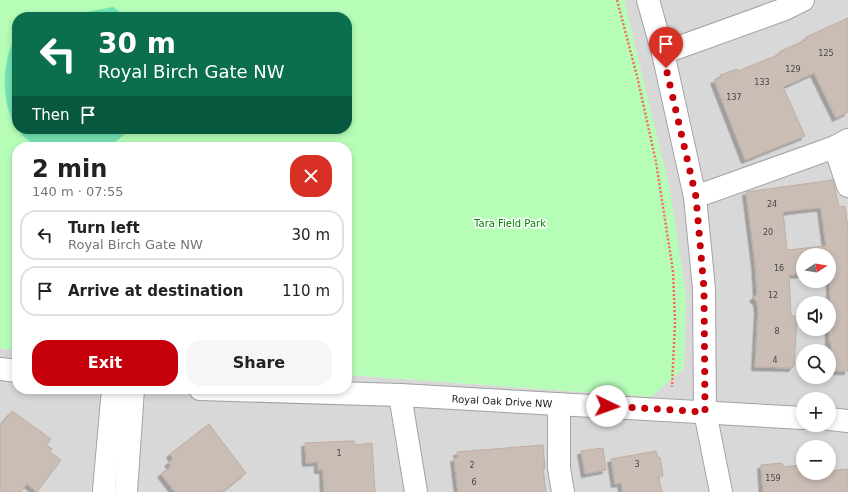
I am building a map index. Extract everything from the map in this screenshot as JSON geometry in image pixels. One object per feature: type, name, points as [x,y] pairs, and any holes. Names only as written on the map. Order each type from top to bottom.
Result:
[{"type":"street","points":[[648,0],[663,53],[696,197],[704,289],[705,412],[721,492]]},
{"type":"street","points":[[663,53],[803,0]]},
{"type":"street","points":[[696,197],[841,143],[848,186]]},
{"type":"street","points":[[0,368],[12,370]]},
{"type":"street","points":[[112,394],[102,491],[126,492],[133,394]]},
{"type":"street","name":"Royal Oak Drive NW","points":[[343,394],[559,404],[796,418]]},
{"type":"street","points":[[400,396],[416,492]]},
{"type":"street","points":[[559,404],[559,468],[564,492]]},
{"type":"street","points":[[836,420],[848,421]]},
{"type":"path","points":[[617,0],[637,76],[654,155],[672,263],[675,322],[672,387]]},
{"type":"shaded area","points":[[624,0],[848,0],[848,492],[0,492],[0,348],[12,350],[12,394],[352,394],[352,375],[651,397],[671,196]]},
{"type":"green space","name":"Tara Field Park","points":[[0,0],[624,0],[671,196],[686,296],[684,368],[651,397],[352,375],[352,142],[12,142],[12,350],[0,348]]},
{"type":"green space","points":[[113,7],[120,12],[87,12]]},
{"type":"green space","points":[[12,43],[12,118],[6,99],[5,85],[5,71]]},
{"type":"green space","points":[[21,134],[125,134],[114,142],[30,142]]},
{"type":"building","points":[[848,18],[848,112],[836,118],[814,73],[783,87],[805,136],[745,160],[714,80],[721,78],[720,75],[737,69],[738,71],[780,54],[779,52],[807,39],[806,37]]},
{"type":"building","points":[[833,180],[839,207],[845,206],[848,228],[848,371],[836,371],[836,344],[831,344],[831,342],[829,342],[829,336],[836,336],[836,296],[830,296],[830,288],[836,288],[836,248],[806,248],[826,246],[821,208],[783,212],[787,250],[796,249],[796,274],[789,275],[791,316],[796,316],[794,366],[792,368],[755,367],[758,310],[757,302],[753,298],[757,294],[755,263],[746,192]]},
{"type":"building","points":[[12,411],[51,439],[47,445],[52,449],[50,452],[61,460],[37,492],[27,484],[21,492],[0,492],[0,426]]},
{"type":"building","points":[[209,424],[246,473],[222,492],[175,492],[161,474],[171,466],[168,463],[173,459],[170,454]]},
{"type":"building","points":[[354,441],[355,445],[372,443],[375,492],[324,492],[323,470],[318,470],[318,462],[306,463],[305,443]]},
{"type":"building","points":[[543,445],[545,469],[543,469],[546,492],[458,492],[454,458],[458,458],[457,452]]},
{"type":"building","points":[[603,448],[606,470],[585,474],[581,451]]},
{"type":"building","points":[[656,451],[658,458],[660,457],[663,476],[658,476],[662,492],[623,492],[621,483],[615,484],[611,459]]},
{"type":"building","points":[[782,463],[783,467],[796,466],[796,480],[836,480],[836,470],[848,469],[848,492],[763,492],[761,465]]},
{"type":"route","points":[[607,406],[705,412],[704,289],[696,197],[666,68]]}]
